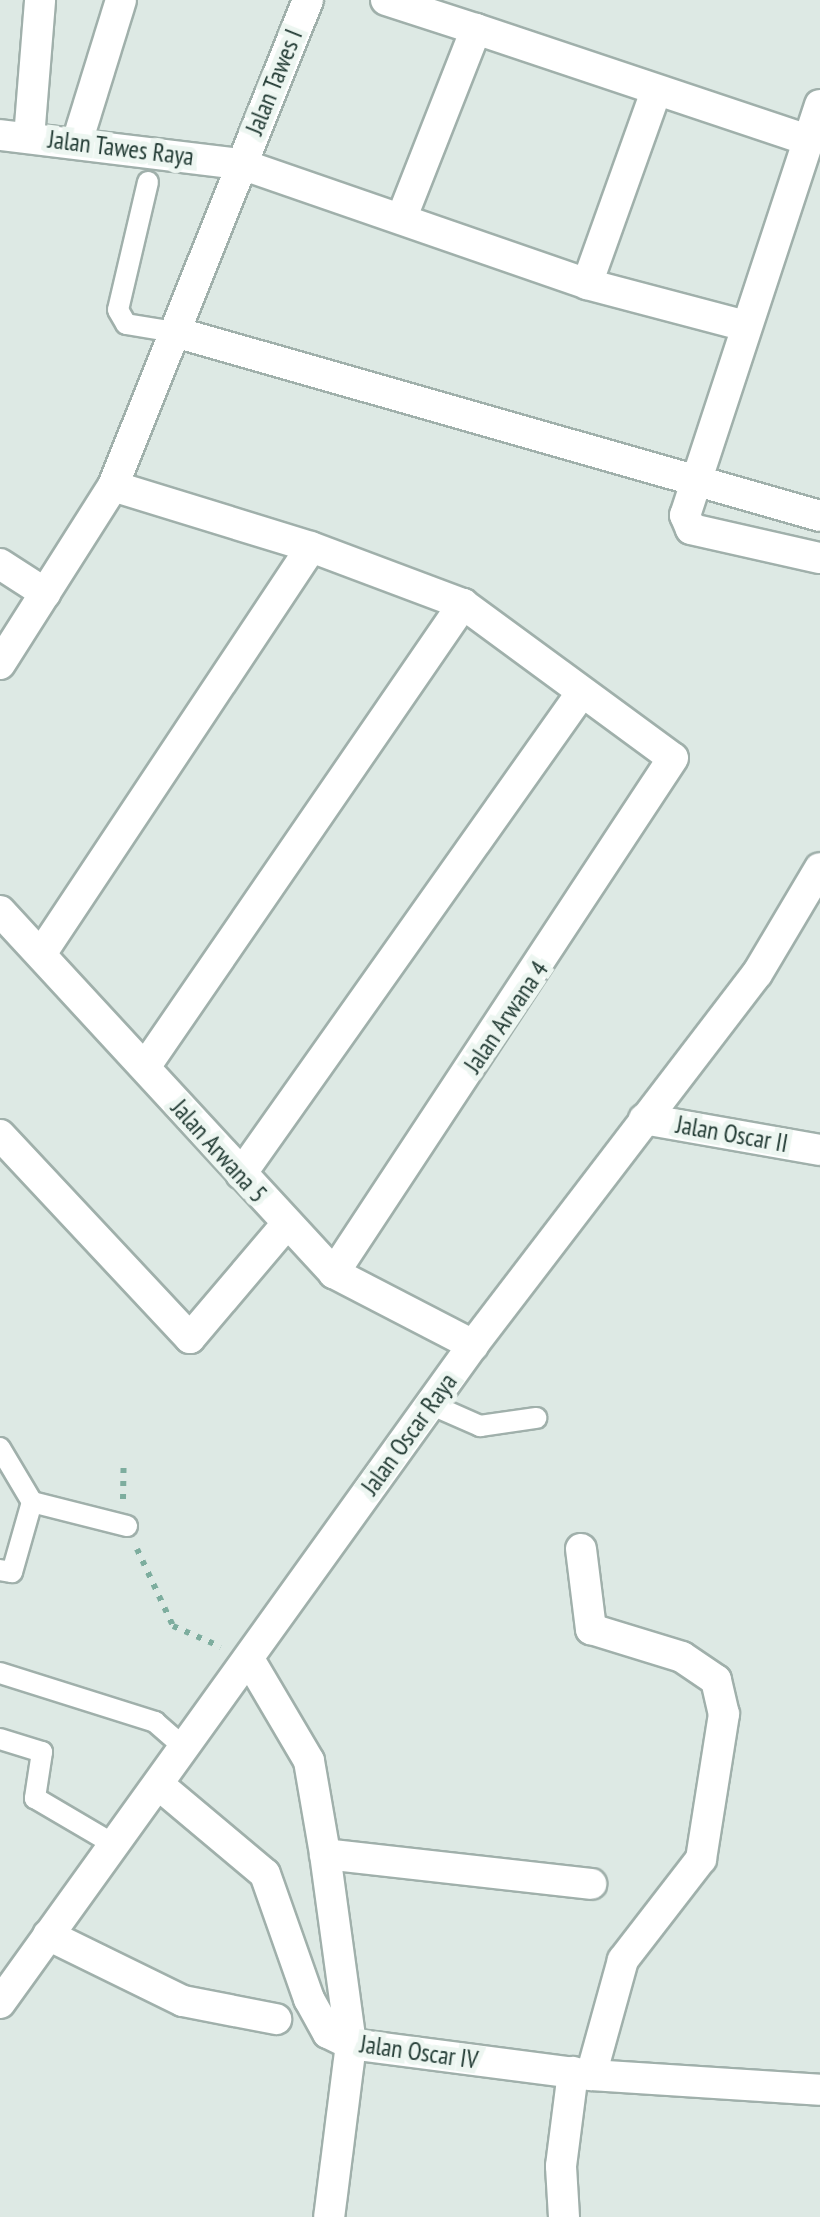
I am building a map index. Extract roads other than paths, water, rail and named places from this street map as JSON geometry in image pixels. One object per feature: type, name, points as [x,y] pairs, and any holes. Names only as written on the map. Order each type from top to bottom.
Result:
[{"type":"street","points":[[15,136],[40,0]]},
{"type":"street","points":[[78,140],[121,0]]},
{"type":"street","name":"Jalan Tawes I","points":[[0,664],[114,486],[308,0]]},
{"type":"street","points":[[386,0],[655,94],[807,140]]},
{"type":"street","points":[[403,214],[476,29]]},
{"type":"street","points":[[588,284],[655,94]]},
{"type":"street","points":[[820,105],[686,515],[691,529],[820,558]]},
{"type":"street","name":"Jalan Tawes Raya","points":[[15,136],[78,140],[241,164],[403,214],[588,284],[746,326]]},
{"type":"street","points":[[175,332],[694,484],[820,516]]},
{"type":"street","points":[[114,486],[311,547],[464,604],[582,692],[241,1174]]},
{"type":"street","points":[[40,954],[311,547]]},
{"type":"street","points":[[0,564],[46,593]]},
{"type":"street","points":[[145,1067],[464,604]]},
{"type":"street","name":"Jalan Arwana 4","points":[[334,1273],[673,758],[582,692]]},
{"type":"street","name":"Jalan Oscar Raya","points":[[0,2003],[472,1345],[757,974],[820,868]]},
{"type":"street","name":"Jalan Arwana 5","points":[[0,911],[285,1226],[334,1273],[472,1345]]},
{"type":"street","name":"Jalan Oscar II","points":[[644,1119],[820,1150]]},
{"type":"street","points":[[0,1136],[190,1338],[285,1226]]},
{"type":"street","points":[[564,2217],[560,2166],[582,2073],[623,1960],[700,1859],[724,1714],[716,1680],[682,1658],[591,1629],[581,1549]]},
{"type":"street","points":[[249,1658],[309,1761],[325,1854],[351,2044],[330,2217]]},
{"type":"street","name":"Jalan Oscar IV","points":[[159,1785],[264,1874],[309,1999],[328,2032],[351,2044],[582,2073],[820,2090]]},
{"type":"street","points":[[325,1854],[591,1884]]},
{"type":"street","points":[[48,1935],[182,2001],[276,2019]]},
{"type":"lane","points":[[148,182],[118,310],[126,324],[175,332]]},
{"type":"lane","points":[[430,1404],[480,1426],[536,1418]]},
{"type":"lane","points":[[0,1448],[32,1502],[126,1526]]},
{"type":"lane","points":[[0,1570],[12,1572],[32,1502]]},
{"type":"lane","points":[[0,1673],[154,1722],[186,1748]]},
{"type":"lane","points":[[0,1739],[42,1752],[35,1798],[115,1845]]}]
